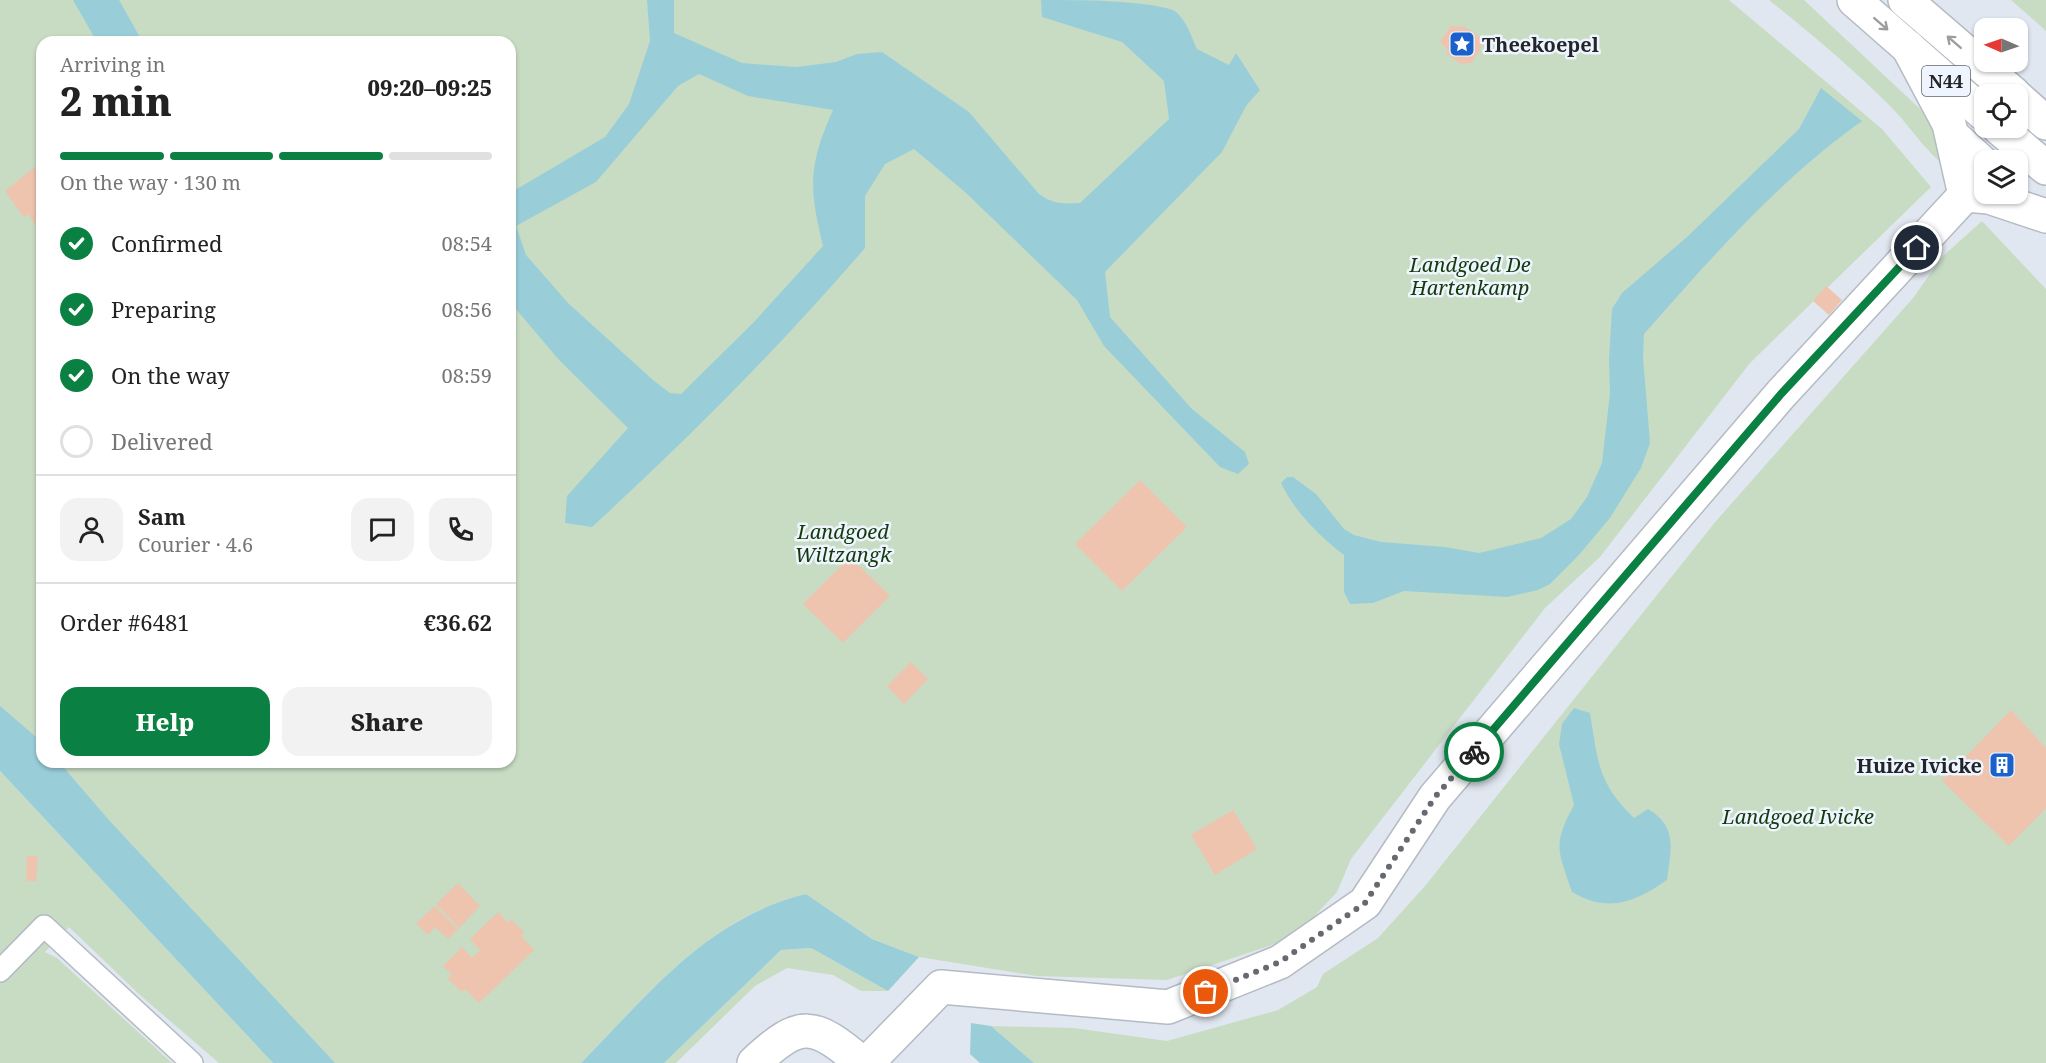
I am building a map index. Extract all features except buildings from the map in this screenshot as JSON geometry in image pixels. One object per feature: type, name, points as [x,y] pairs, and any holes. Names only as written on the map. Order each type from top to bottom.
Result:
[{"type":"street","name":"N44","points":[[1854,0],[1974,105]]},
{"type":"street","name":"N44","points":[[1905,0],[2002,84]]},
{"type":"street","name":"N44","points":[[1908,47],[1949,124],[1965,195]]},
{"type":"street","points":[[2028,107],[2046,123]]},
{"type":"street","points":[[2012,138],[2046,168]]},
{"type":"street","points":[[867,1063],[941,987],[1168,1007],[1280,962],[1365,903],[1435,797],[1781,394],[1965,195],[1989,197],[2045,215]]},
{"type":"street","points":[[753,1063],[782,1038],[791,1033],[811,1029],[843,1047],[862,1063]]},
{"type":"lane","name":"N44","points":[[1949,124],[1977,150]]},
{"type":"lane","points":[[2028,198],[2045,215]]},
{"type":"lane","points":[[0,971],[44,926],[192,1063]]},
{"type":"green space","points":[[0,0],[654,0],[661,47],[746,79],[923,117],[1091,287],[1104,334],[1231,462],[1244,468],[1248,464],[1235,457],[1105,324],[1094,275],[933,112],[746,73],[666,43],[660,0],[1729,0],[1882,129],[1931,187],[1750,363],[1600,557],[1545,608],[1351,859],[1337,892],[1313,918],[1275,944],[1167,980],[1036,976],[919,957],[872,939],[806,894],[771,905],[739,921],[710,940],[656,986],[581,1063],[318,1063],[40,768],[516,768],[516,36],[36,36],[36,763],[0,725]],"holes":[[[1283,481],[1292,485],[1340,534],[1380,558],[1515,565],[1526,582],[1377,576],[1291,491],[1284,487]]]},
{"type":"green space","points":[[1769,0],[1804,0],[1934,122],[1945,166],[1929,152],[1896,112],[1874,90]]},
{"type":"green space","points":[[2011,0],[2046,0],[2046,31]]},
{"type":"green space","name":"Landgoed Ivicke","points":[[1982,221],[2046,289],[2046,1063],[1034,1063],[991,1026],[1074,1028],[1167,1041],[1278,1010],[1317,987],[1323,974],[1378,938],[1425,886],[1716,521],[1913,298],[1942,257]]},
{"type":"green space","points":[[0,771],[273,1063],[219,1063],[141,996],[69,927],[45,952],[57,958],[172,1063],[0,1063]]},
{"type":"green space","points":[[811,948],[888,991],[861,991],[833,975],[787,968],[755,986],[676,1063],[664,1063],[781,950]]},
{"type":"water","points":[[73,0],[119,0],[139,36],[94,36]]},
{"type":"water","points":[[647,0],[674,0],[674,33],[742,63],[796,67],[836,62],[857,54],[882,52],[969,112],[1039,194],[1058,203],[1080,203],[1169,119],[1164,81],[1122,42],[1042,17],[1041,0],[1127,2],[1173,10],[1185,22],[1197,49],[1229,65],[1236,53],[1260,90],[1246,106],[1222,152],[1105,272],[1110,317],[1192,409],[1245,452],[1249,464],[1238,474],[1220,467],[1104,346],[1077,300],[965,192],[914,149],[885,164],[865,196],[865,248],[767,357],[592,527],[565,523],[567,496],[628,428],[559,360],[516,309],[516,226],[516,189],[605,137],[629,104],[650,41]],"holes":[[[699,74],[748,96],[833,110],[819,147],[813,177],[815,208],[823,246],[753,323],[681,394],[670,393],[653,380],[568,303],[526,255],[516,226],[596,182],[678,86]]]},
{"type":"water","points":[[1821,88],[1862,121],[1803,168],[1747,221],[1644,334],[1643,357],[1650,443],[1641,468],[1610,518],[1578,556],[1550,584],[1538,590],[1507,597],[1404,591],[1373,603],[1350,604],[1344,592],[1344,555],[1308,523],[1293,504],[1281,483],[1287,477],[1293,477],[1316,494],[1344,529],[1354,535],[1381,542],[1445,547],[1479,553],[1541,538],[1571,519],[1587,497],[1602,463],[1610,393],[1612,309],[1622,293],[1687,237],[1799,129]]},
{"type":"water","points":[[0,706],[36,737],[36,768],[64,768],[108,819],[335,1063],[273,1063],[0,771]]},
{"type":"water","points":[[1574,708],[1590,713],[1601,770],[1606,782],[1622,805],[1634,818],[1648,809],[1658,816],[1668,831],[1671,849],[1667,880],[1643,895],[1621,902],[1597,902],[1572,892],[1563,866],[1560,839],[1574,805],[1559,744],[1562,724]]},
{"type":"water","points":[[806,894],[872,939],[919,957],[888,991],[811,948],[781,950],[664,1063],[581,1063],[656,986],[709,940],[771,905]]},
{"type":"water","points":[[971,1023],[991,1026],[1034,1063],[980,1063],[970,1054]]},
{"type":"way so far","points":[[1206,992],[1280,962],[1365,903],[1435,797],[1474,752]]},
{"type":"place","name":"Theekoepel","points":[[1462,44]]},
{"type":"place","name":"Huize Ivicke","points":[[2002,765]]},
{"type":"route","points":[[1474,752],[1781,394],[1917,248]]},
{"type":"park label","name":"Landgoed De Hartenkamp","points":[[1470,276]]},
{"type":"park label","name":"Landgoed Wiltzangk","points":[[843,542]]}]
